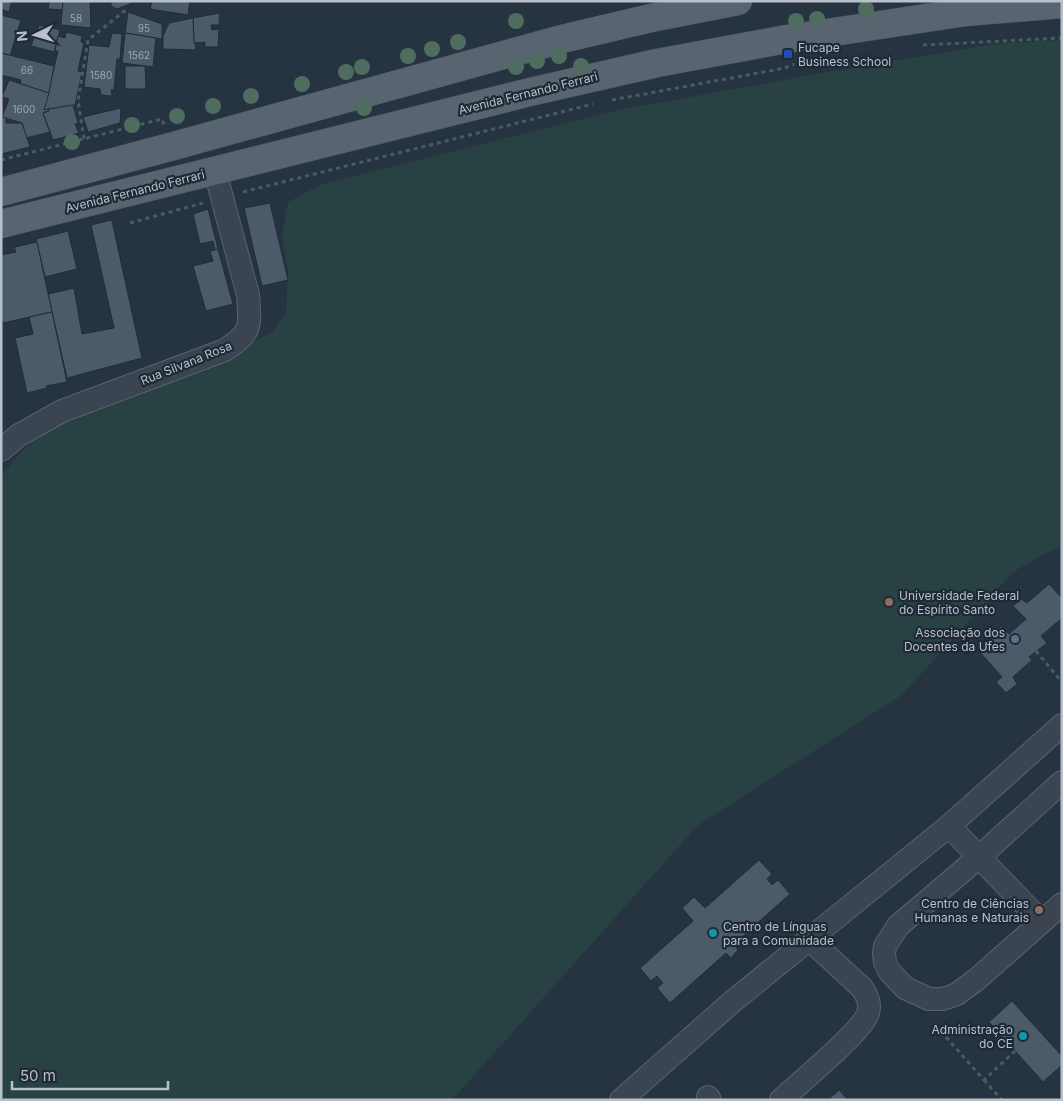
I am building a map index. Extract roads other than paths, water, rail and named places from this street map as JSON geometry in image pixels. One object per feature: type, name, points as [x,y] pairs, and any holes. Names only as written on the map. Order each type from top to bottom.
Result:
[{"type":"main road","points":[[1,192],[562,39],[651,18],[738,1]]},
{"type":"main road","name":"Avenida Fernando Ferrari","points":[[1,224],[530,92],[657,63],[787,39],[966,12],[998,5],[1056,7]]},
{"type":"street","name":"Rua Silvana Rosa","points":[[1,450],[19,435],[62,411],[225,350],[241,340],[248,331],[248,295],[215,171]]},
{"type":"street","points":[[621,1100],[732,1002],[949,826],[1062,725]]},
{"type":"street","points":[[1062,782],[898,926],[889,938],[884,954],[885,962],[889,971],[905,988],[929,999],[943,999],[958,994],[976,980],[1062,904]]},
{"type":"street","points":[[949,826],[1041,922]]},
{"type":"street","points":[[781,1100],[852,1036],[868,1014],[867,996],[862,988],[810,940]]},
{"type":"place","name":"Fucape Business School","points":[[788,54]]},
{"type":"place","name":"Universidade Federal do Espírito Santo","points":[[889,602]]},
{"type":"place","name":"Associação dos Docentes da Ufes","points":[[1015,639]]},
{"type":"place","name":"Centro de Ciências Humanas e Naturais","points":[[1039,910]]},
{"type":"place","name":"Centro de Línguas para a Comunidade","points":[[713,933]]},
{"type":"place","name":"Administração do CE","points":[[1023,1036]]}]
